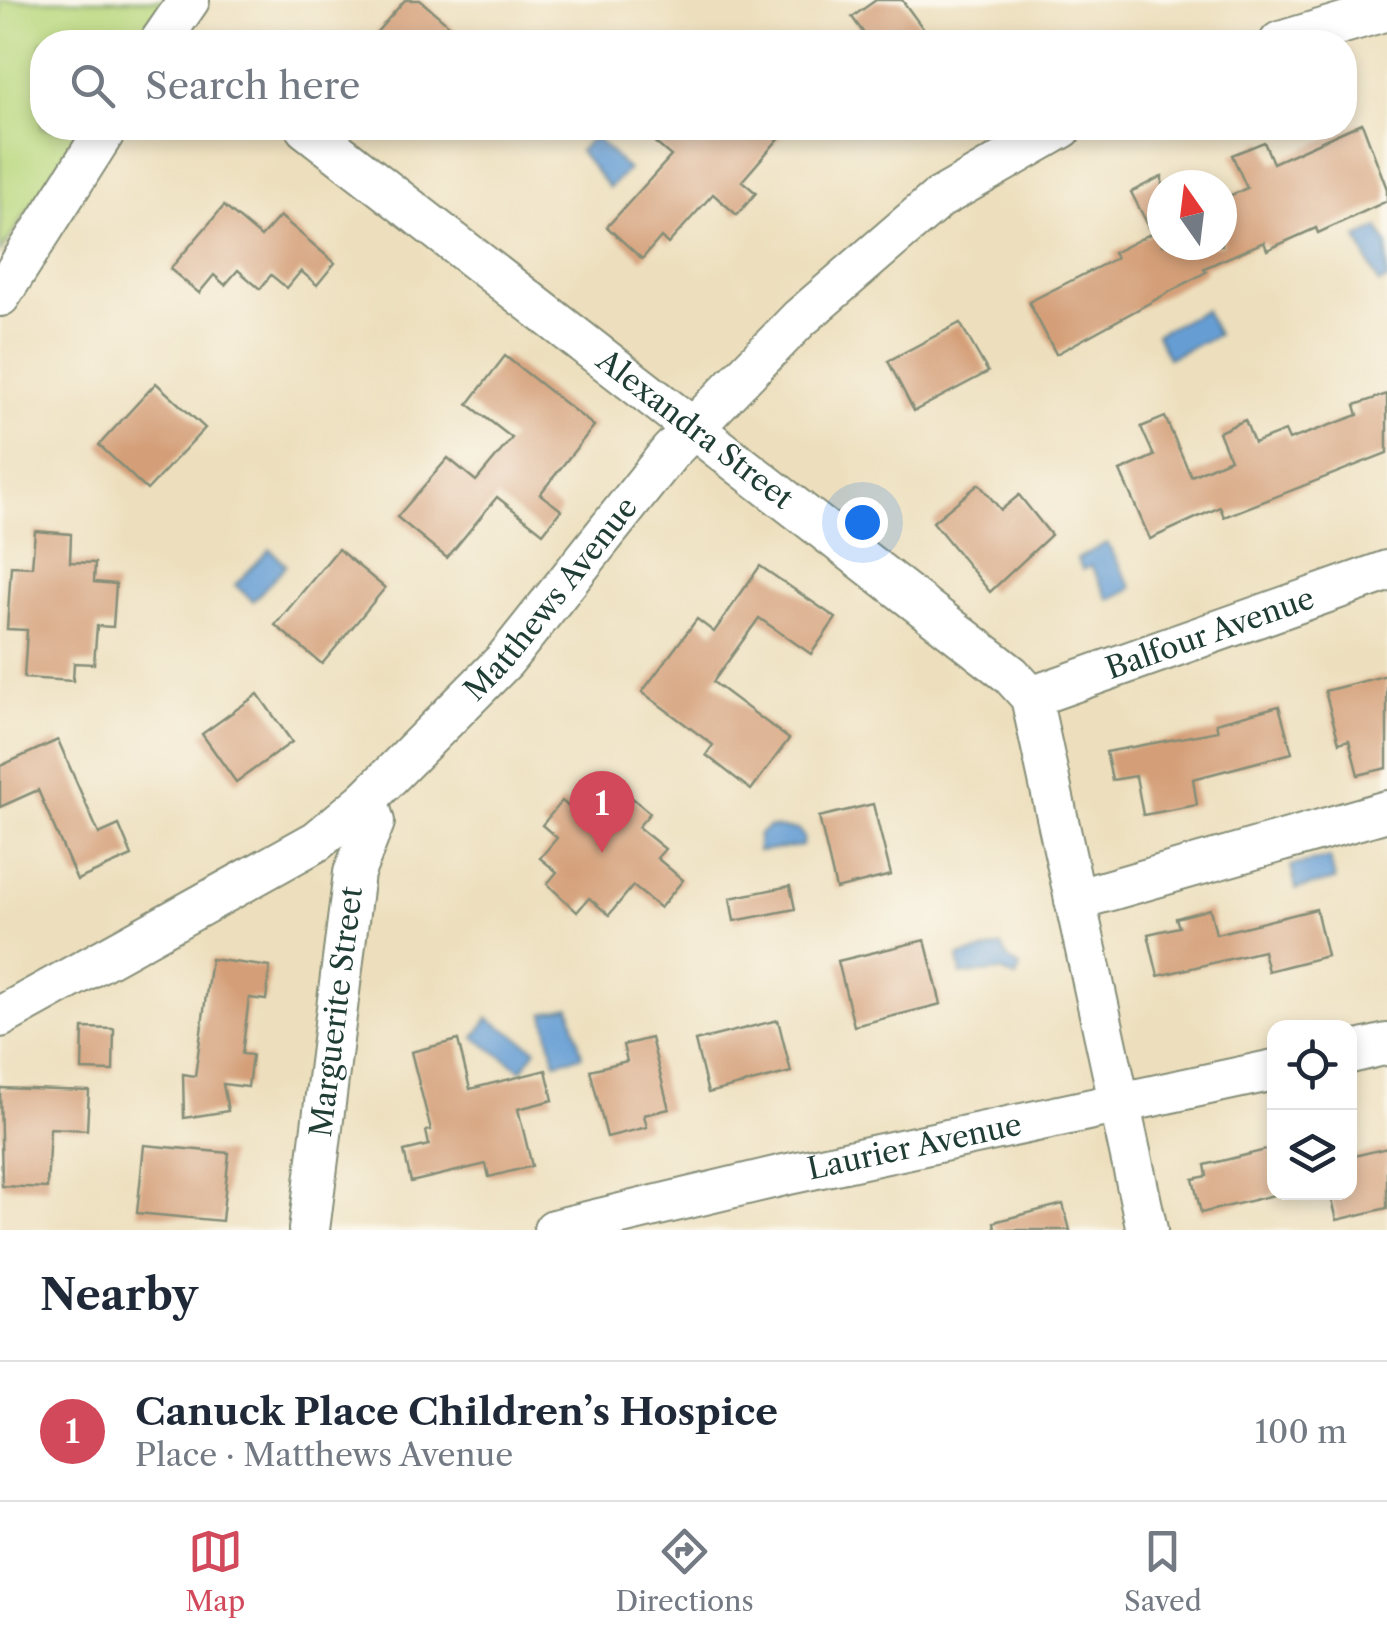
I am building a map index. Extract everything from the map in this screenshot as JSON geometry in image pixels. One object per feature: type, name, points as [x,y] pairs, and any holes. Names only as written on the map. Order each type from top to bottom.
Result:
[{"type":"street","points":[[1320,30],[1387,10]]},
{"type":"street","points":[[0,296],[99,140]]},
{"type":"street","name":"Alexandra Street","points":[[321,140],[690,430],[1012,676],[1031,697]]},
{"type":"street","name":"Matthews Avenue","points":[[0,1017],[241,887],[317,841],[366,799],[504,660],[690,430],[799,318],[938,199],[1041,140]]},
{"type":"street","name":"Balfour Avenue","points":[[1031,697],[1387,571]]},
{"type":"street","points":[[1031,697],[1147,1230]]},
{"type":"street","name":"Marguerite Street","points":[[310,1230],[354,873],[374,822],[366,799]]},
{"type":"street","points":[[1075,900],[1387,812]]},
{"type":"street","points":[[1357,1050],[1387,1044]]},
{"type":"street","name":"Laurier Avenue","points":[[554,1230],[784,1175],[1267,1072]]},
{"type":"green space","points":[[0,0],[168,0],[148,30],[30,30],[30,140],[75,140],[0,253]]},
{"type":"water","points":[[590,140],[598,140],[628,170],[609,188],[579,151]]},
{"type":"water","points":[[1379,228],[1387,245],[1387,280],[1379,284],[1357,238]]},
{"type":"water","points":[[1205,310],[1217,335],[1168,358],[1156,334]]},
{"type":"water","points":[[1107,543],[1132,588],[1109,600],[1091,566],[1083,570],[1077,559]]},
{"type":"water","points":[[270,549],[286,565],[253,601],[235,585]]},
{"type":"water","points":[[769,827],[799,830],[804,838],[802,846],[758,851],[758,835]]},
{"type":"water","points":[[1330,858],[1335,880],[1296,889],[1291,866]]},
{"type":"water","points":[[1002,946],[1009,960],[1020,967],[1016,978],[1001,971],[961,975],[958,957]]},
{"type":"water","points":[[570,1007],[582,1056],[555,1062],[544,1013]]},
{"type":"water","points":[[488,1018],[536,1049],[522,1070],[475,1038]]},
{"type":"building","points":[[405,0],[420,0],[455,30],[379,30]]},
{"type":"building","points":[[876,0],[902,0],[924,30],[861,30],[852,17]]},
{"type":"building","points":[[1362,123],[1387,189],[1387,201],[1318,233],[1316,228],[1267,250],[1264,242],[1237,254],[1237,192],[1247,188],[1232,155],[1264,142],[1273,163],[1324,140],[1357,140],[1357,125]]},
{"type":"building","points":[[652,140],[778,140],[742,181],[756,193],[737,215],[713,194],[668,244],[661,237],[642,259],[607,227],[671,156]]},
{"type":"building","points":[[1147,184],[1147,223],[1131,192]]},
{"type":"building","points":[[224,206],[261,237],[280,216],[335,263],[317,285],[301,271],[287,288],[271,275],[260,289],[238,270],[225,285],[214,275],[199,293],[170,269]]},
{"type":"building","points":[[1147,236],[1147,260],[1222,260],[1056,354],[1029,302],[1116,258],[1113,253]]},
{"type":"building","points":[[960,323],[988,372],[914,411],[888,361]]},
{"type":"building","points":[[505,356],[594,426],[540,494],[561,510],[543,533],[497,497],[447,558],[397,517],[448,458],[476,481],[512,438],[468,404]]},
{"type":"building","points":[[156,383],[205,428],[147,490],[99,445]]},
{"type":"building","points":[[1387,394],[1387,453],[1224,517],[1220,507],[1150,539],[1120,471],[1154,456],[1141,427],[1165,417],[1191,476],[1230,459],[1219,432],[1245,420],[1254,443],[1285,431],[1289,440],[1358,415],[1355,405]]},
{"type":"building","points":[[979,484],[1001,510],[1019,495],[1051,535],[990,592],[933,522]]},
{"type":"building","points":[[35,531],[71,534],[70,562],[95,563],[94,582],[116,584],[113,627],[97,626],[94,664],[74,663],[73,681],[24,678],[27,630],[7,629],[11,566],[32,567]]},
{"type":"building","points":[[338,549],[385,588],[322,664],[275,625]]},
{"type":"building","points":[[760,566],[836,618],[811,654],[759,618],[713,682],[789,739],[751,790],[706,755],[713,745],[642,692],[697,619],[714,632]]},
{"type":"building","points":[[1387,675],[1387,768],[1358,775],[1349,740],[1339,743],[1325,691]]},
{"type":"building","points":[[258,694],[292,742],[236,782],[202,734]]},
{"type":"building","points":[[1279,706],[1292,753],[1193,779],[1197,805],[1143,815],[1136,776],[1112,780],[1106,752],[1218,731],[1216,723]]},
{"type":"building","points":[[58,740],[99,834],[119,825],[132,856],[77,880],[38,790],[0,807],[0,766]]},
{"type":"building","points":[[623,790],[650,813],[638,827],[665,849],[657,858],[683,880],[660,908],[633,886],[609,915],[589,898],[577,912],[547,884],[557,872],[540,858],[557,838],[542,825],[562,801],[577,814],[596,791],[611,804]]},
{"type":"building","points":[[873,804],[891,875],[836,889],[819,817]]},
{"type":"building","points":[[790,886],[795,909],[734,921],[730,898]]},
{"type":"building","points":[[1210,909],[1216,934],[1316,909],[1327,956],[1268,971],[1263,951],[1158,976],[1148,934],[1179,927],[1176,918]]},
{"type":"building","points":[[925,940],[941,1004],[854,1026],[838,961]]},
{"type":"building","points":[[211,959],[270,967],[266,1000],[249,998],[242,1054],[252,1055],[248,1087],[223,1084],[228,1111],[184,1118],[183,1074],[195,1076]]},
{"type":"building","points":[[778,1020],[791,1072],[708,1093],[695,1041]]},
{"type":"building","points":[[83,1028],[114,1029],[113,1071],[82,1070]]},
{"type":"building","points":[[651,1038],[669,1109],[644,1115],[647,1127],[607,1137],[590,1070],[627,1061],[623,1045]]},
{"type":"building","points":[[458,1040],[470,1089],[546,1070],[553,1100],[518,1109],[532,1166],[489,1177],[486,1164],[411,1182],[404,1151],[429,1145],[426,1131],[431,1130],[411,1052]]},
{"type":"building","points":[[0,1088],[89,1091],[87,1130],[50,1128],[47,1188],[2,1186]]},
{"type":"building","points":[[144,1145],[229,1153],[222,1221],[137,1213]]},
{"type":"building","points":[[1387,1148],[1387,1208],[1337,1220],[1332,1200],[1357,1200],[1357,1155]]},
{"type":"building","points":[[1267,1150],[1267,1197],[1201,1213],[1193,1179],[1207,1176],[1205,1165]]},
{"type":"building","points":[[1063,1204],[1070,1230],[995,1230],[994,1222]]},
{"type":"place","name":"Canuck Place Children’s Hospice","points":[[602,853]]}]
